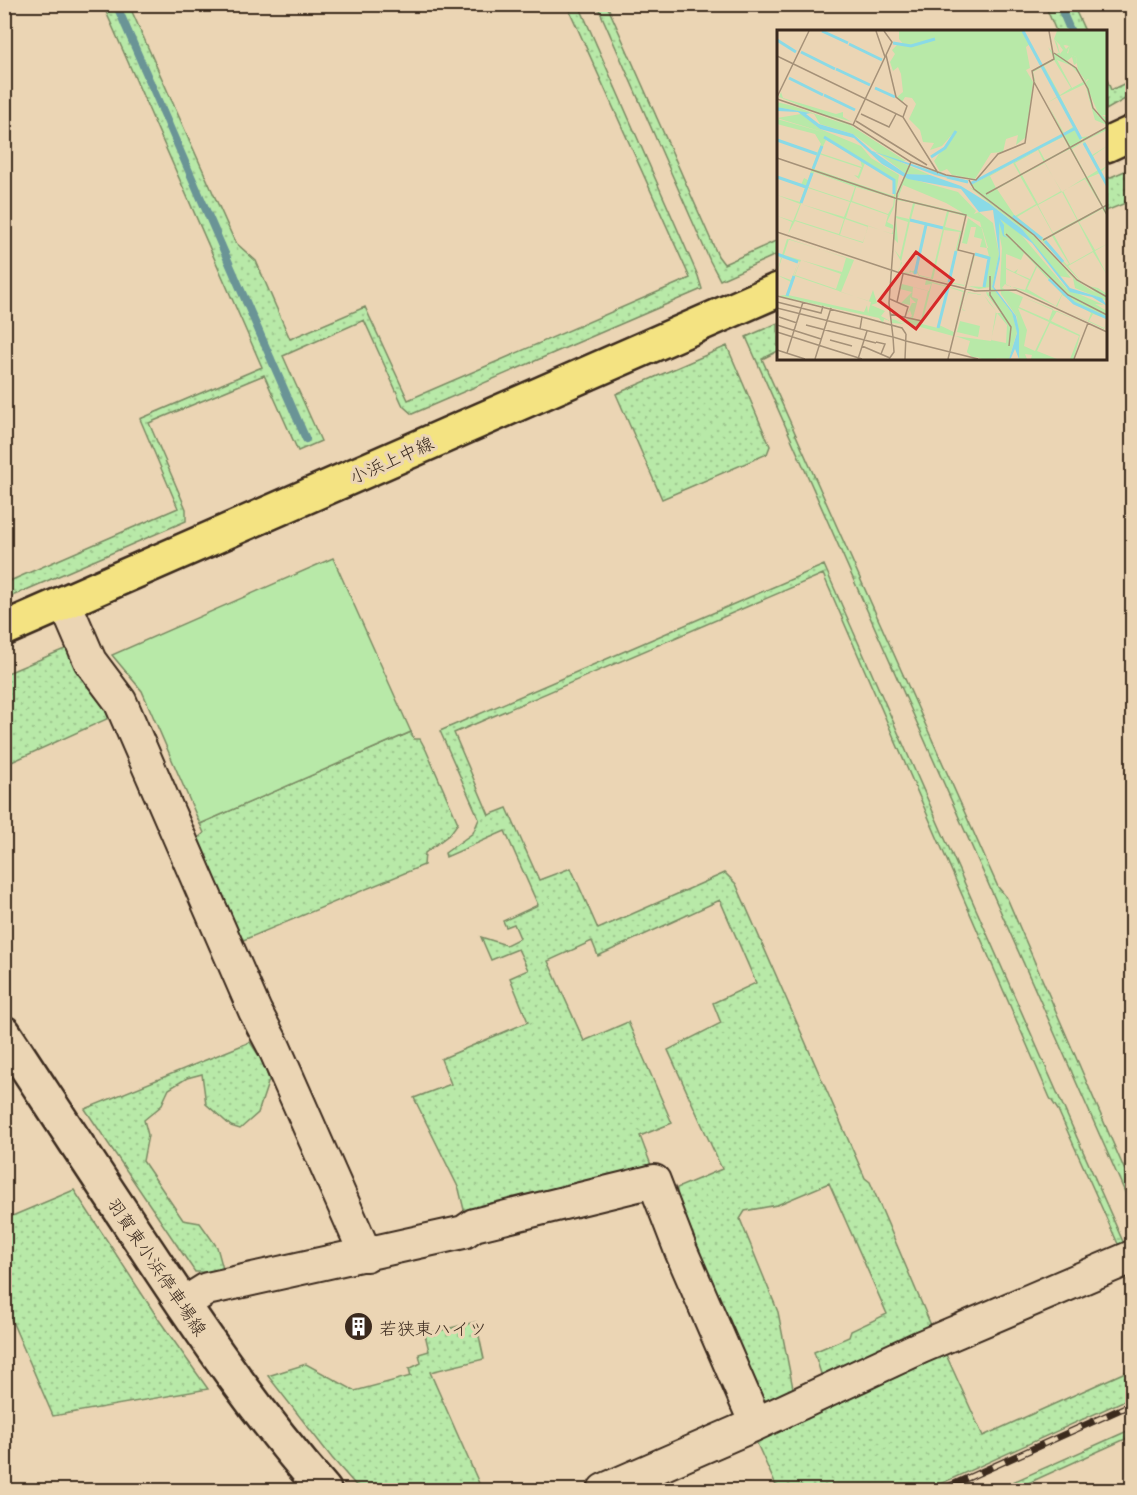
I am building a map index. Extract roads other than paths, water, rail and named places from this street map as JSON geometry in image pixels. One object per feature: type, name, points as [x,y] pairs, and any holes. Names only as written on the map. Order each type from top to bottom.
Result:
[{"type":"main road","points":[[1107,145],[1132,133]]},
{"type":"main road","name":"小浜上中線","points":[[4,629],[777,290]]},
{"type":"main road","name":"羽賀東小浜停車場線","points":[[4,1033],[183,1304],[267,1422],[324,1491]]},
{"type":"street","points":[[65,603],[90,661],[120,701],[255,1011],[274,1047],[366,1255]]},
{"type":"street","points":[[183,1304],[207,1289],[464,1232],[474,1225],[654,1181],[681,1251],[756,1424]]},
{"type":"street","points":[[604,1491],[756,1424],[921,1347],[1132,1257]]},
{"type":"waterway","points":[[116,4],[306,439]]},
{"type":"waterway","points":[[1059,4],[1070,30]]},
{"type":"railway","points":[[941,1490],[1132,1404]]},
{"type":"place","name":"若狭東ハイツ","points":[[358,1327]]}]
